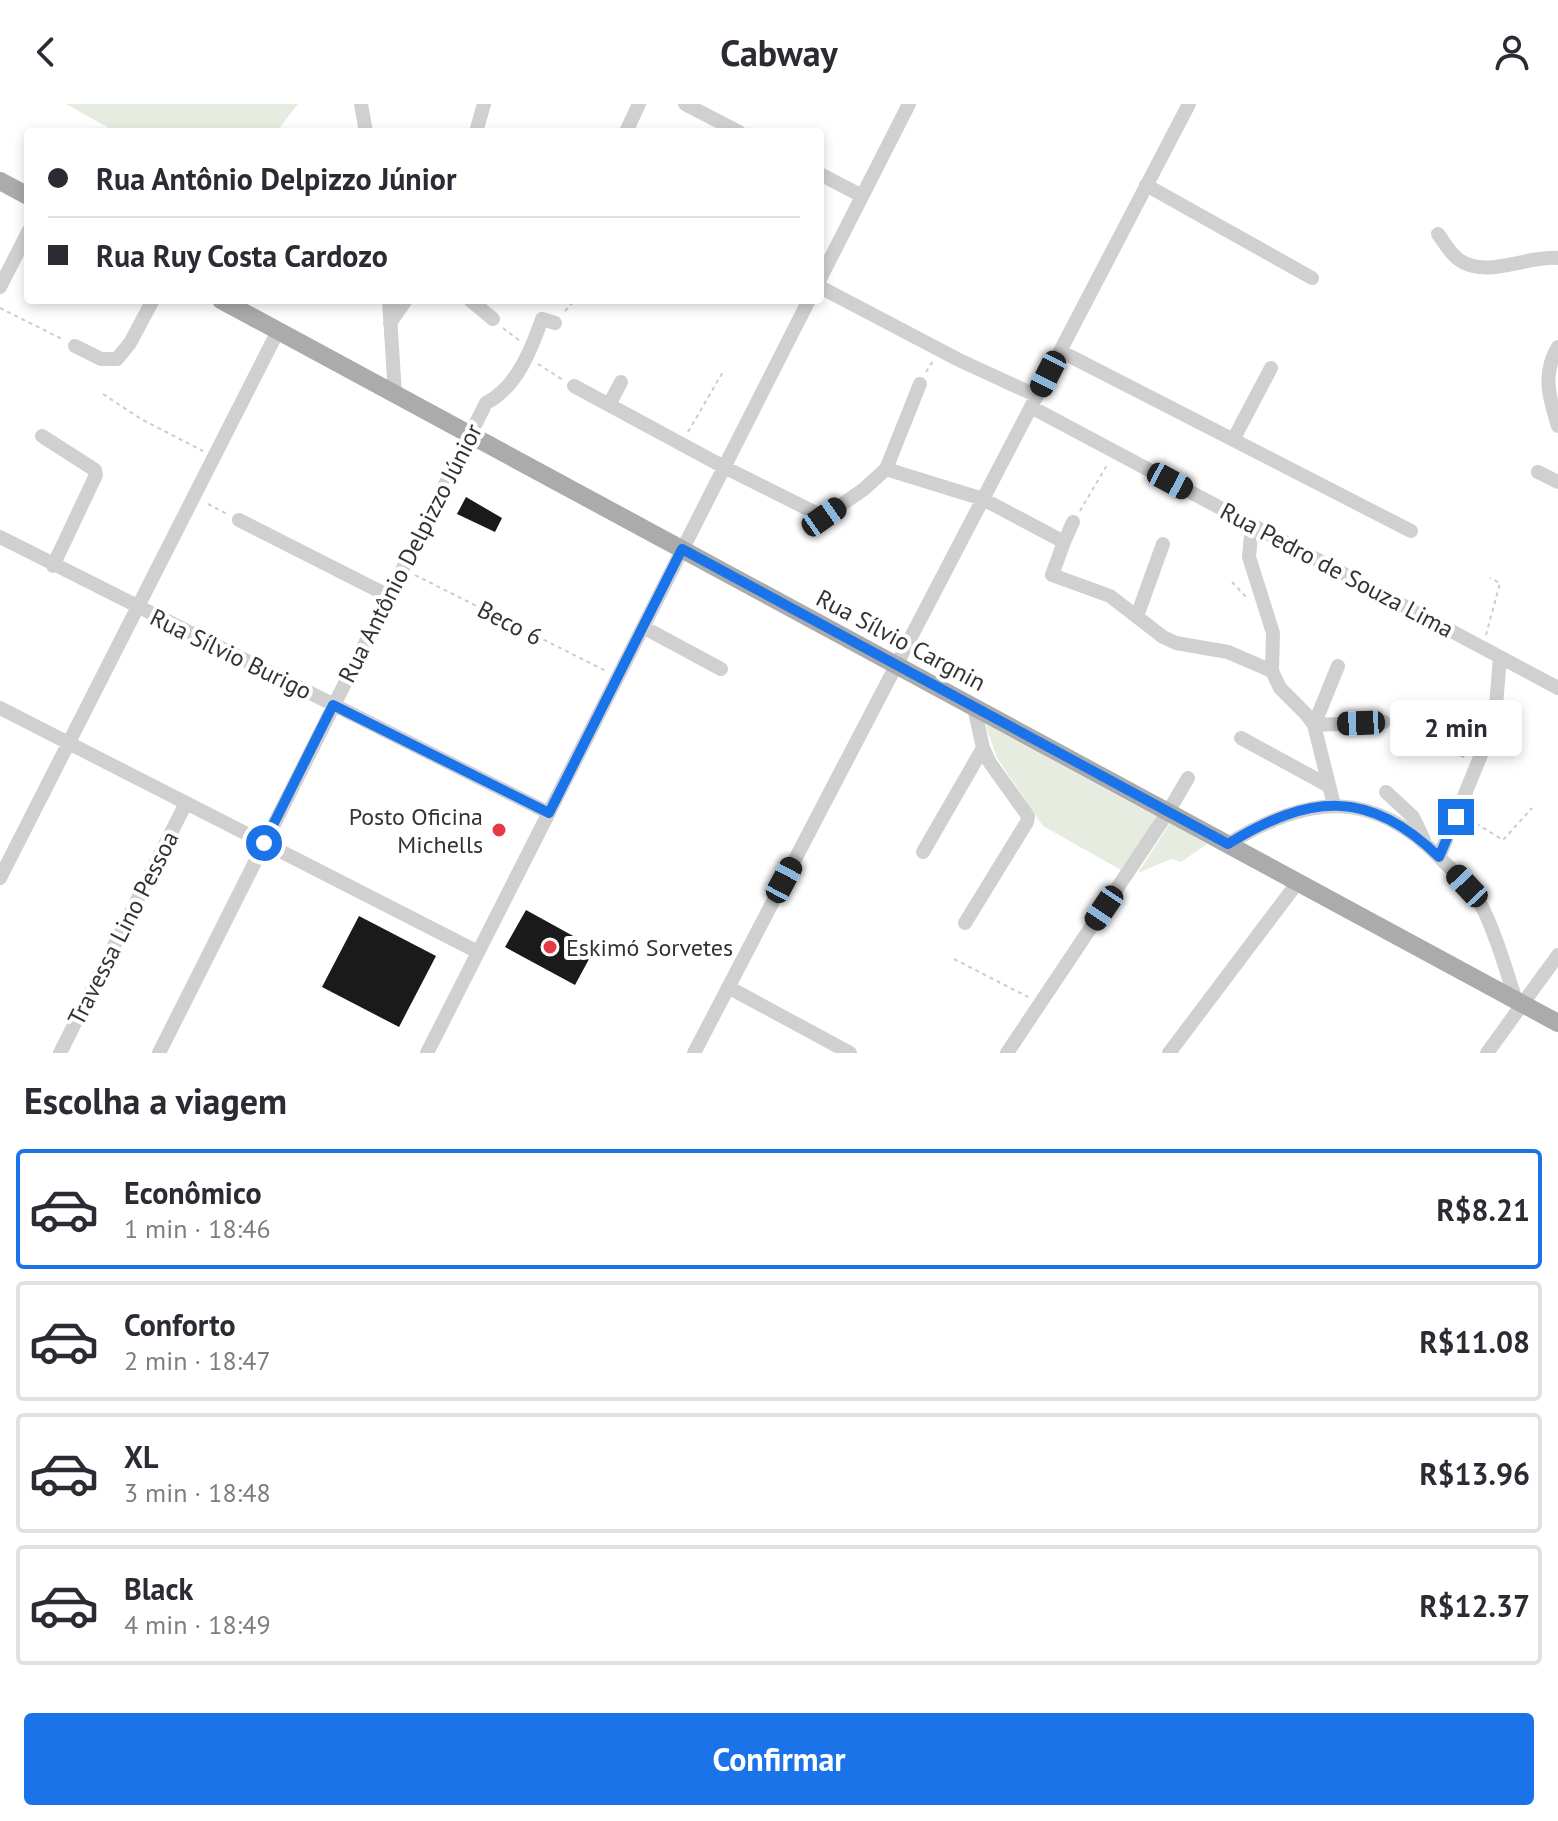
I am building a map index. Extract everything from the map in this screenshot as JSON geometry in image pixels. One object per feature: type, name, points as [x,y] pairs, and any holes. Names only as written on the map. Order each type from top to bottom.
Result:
[{"type":"main road","points":[[0,181],[24,194]]},
{"type":"main road","name":"Rua Sílvio Cargnin","points":[[228,304],[1558,1023]]},
{"type":"street","points":[[361,104],[365,128]]},
{"type":"street","points":[[477,128],[484,104]]},
{"type":"street","points":[[628,128],[639,104]]},
{"type":"street","points":[[685,104],[731,128]]},
{"type":"street","points":[[824,271],[909,104]]},
{"type":"street","points":[[694,1053],[1187,107],[1170,104]]},
{"type":"street","points":[[824,176],[862,196]]},
{"type":"street","points":[[1146,185],[1312,278]]},
{"type":"street","points":[[1438,234],[1456,258],[1483,268],[1558,258]]},
{"type":"street","points":[[0,287],[24,240]]},
{"type":"street","name":"Rua Pedro de Souza Lima","points":[[824,289],[1034,402],[1115,452],[1558,688]]},
{"type":"street","points":[[75,346],[101,359],[117,359],[130,343],[151,304]]},
{"type":"street","points":[[389,304],[395,394]]},
{"type":"street","points":[[390,323],[403,304]]},
{"type":"street","points":[[475,304],[493,319]]},
{"type":"street","points":[[427,1053],[807,304]]},
{"type":"street","name":"Rua Antônio Delpizzo Júnior","points":[[159,1053],[486,403],[507,387],[549,321]]},
{"type":"street","points":[[0,878],[278,331]]},
{"type":"street","points":[[1558,347],[1548,366],[1548,385],[1558,426]]},
{"type":"street","points":[[1060,351],[1411,531]]},
{"type":"street","points":[[1233,440],[1271,368]]},
{"type":"street","points":[[609,405],[621,382]]},
{"type":"street","points":[[574,386],[824,517],[886,469],[920,384]]},
{"type":"street","points":[[42,436],[95,470],[96,475],[53,566]]},
{"type":"street","points":[[886,469],[983,499],[1064,542]]},
{"type":"street","points":[[1538,472],[1558,482]]},
{"type":"street","points":[[239,520],[389,596]]},
{"type":"street","points":[[1073,522],[1052,575],[1097,590],[1137,616],[1151,630],[1176,643],[1228,652],[1272,671]]},
{"type":"street","points":[[1252,525],[1249,557],[1273,633],[1272,671],[1280,688],[1314,725],[1334,805]]},
{"type":"street","name":"Rua Sílvio Burigo","points":[[0,537],[549,813]]},
{"type":"street","points":[[1137,616],[1163,544]]},
{"type":"street","points":[[643,627],[721,669]]},
{"type":"street","points":[[1442,851],[1493,720],[1500,657]]},
{"type":"street","points":[[1314,725],[1338,666]]},
{"type":"street","points":[[965,923],[1028,816],[990,763],[983,748],[974,707]]},
{"type":"street","points":[[0,708],[478,952]]},
{"type":"street","points":[[1314,725],[1384,722]]},
{"type":"street","points":[[1241,738],[1329,786]]},
{"type":"street","points":[[923,852],[983,748]]},
{"type":"street","points":[[1007,1053],[1188,778]]},
{"type":"street","points":[[1386,792],[1413,817],[1426,844]]},
{"type":"street","name":"Travessa Lino Pessoa","points":[[60,1053],[186,803]]},
{"type":"street","points":[[1228,844],[1270,821],[1312,808],[1334,805],[1358,807],[1395,820],[1426,844],[1442,851],[1476,897],[1485,911],[1520,1002]]},
{"type":"street","points":[[1169,1053],[1298,882]]},
{"type":"street","points":[[1487,1053],[1520,1002],[1558,955]]},
{"type":"street","points":[[728,987],[850,1053]]},
{"type":"path","points":[[549,321],[570,304]]},
{"type":"path","points":[[0,308],[75,346]]},
{"type":"path","points":[[493,319],[529,353],[574,386]]},
{"type":"path","points":[[920,384],[940,350]]},
{"type":"path","points":[[681,444],[724,370]]},
{"type":"path","points":[[103,394],[141,419],[214,457]]},
{"type":"path","points":[[1073,522],[1115,452]]},
{"type":"path","points":[[194,497],[239,520]]},
{"type":"path","name":"Beco 6","points":[[403,568],[618,677]]},
{"type":"path","points":[[1482,648],[1500,583],[1490,578]]},
{"type":"path","points":[[1422,700],[1425,722],[1436,742],[1479,762]]},
{"type":"path","points":[[1442,851],[1472,821],[1503,840],[1532,808]]},
{"type":"path","points":[[954,959],[1040,1003]]},
{"type":"shaded area","points":[[66,104],[298,104],[279,128],[109,128]]},
{"type":"shaded area","points":[[985,724],[1157,817],[1121,870],[1043,826],[997,758]]},
{"type":"shaded area","points":[[1170,823],[1207,844],[1181,862],[1171,859],[1138,873]]},
{"type":"building","points":[[466,497],[502,518],[495,532],[457,514]]},
{"type":"building","name":"Eskimó Sorvetes","points":[[526,910],[595,948],[575,985],[505,947]]},
{"type":"building","points":[[359,916],[436,956],[399,1027],[322,987]]},
{"type":"place","name":"Posto Oficina Michells","points":[[499,830]]},
{"type":"place","name":"Eskimó Sorvetes","points":[[550,947]]},
{"type":"route","points":[[264,843],[333,705],[549,813],[682,549],[1228,844],[1270,821],[1312,808],[1334,805],[1358,807],[1395,820],[1439,857],[1456,817]]}]
